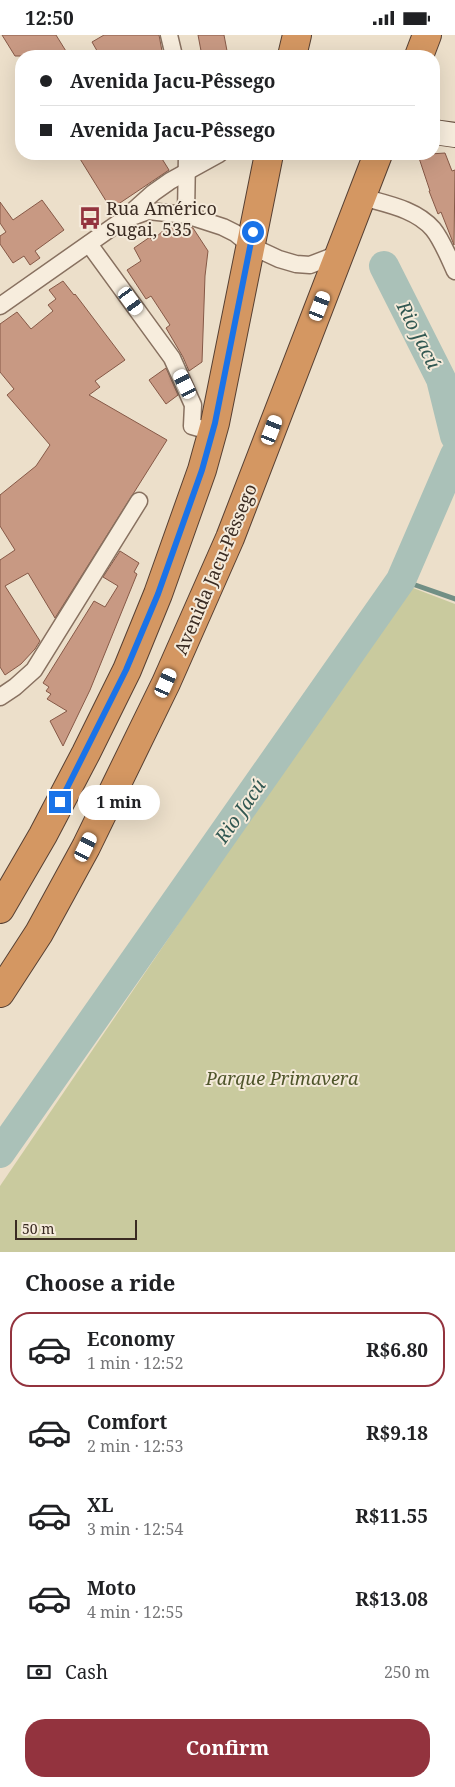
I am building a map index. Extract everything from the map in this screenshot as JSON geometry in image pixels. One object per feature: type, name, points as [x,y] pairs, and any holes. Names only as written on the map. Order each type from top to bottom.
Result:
[{"type":"highway","points":[[293,50],[297,35]]},
{"type":"highway","points":[[421,50],[427,35]]},
{"type":"highway","points":[[0,909],[43,835],[126,670],[158,594],[202,470],[213,432],[268,160]]},
{"type":"highway","name":"Avenida Jacu-Pêssego","points":[[0,993],[39,933],[86,847],[166,683],[230,538],[376,160]]},
{"type":"street","points":[[169,35],[173,50]]},
{"type":"street","points":[[440,133],[455,135]]},
{"type":"street","points":[[186,215],[187,160]]},
{"type":"street","points":[[0,306],[124,219],[153,193],[208,160]]},
{"type":"street","points":[[362,197],[407,211],[421,219],[433,229],[455,271]]},
{"type":"street","points":[[124,219],[148,211],[186,215],[223,227],[235,233],[251,246],[279,259],[296,264],[310,265],[341,253]]},
{"type":"street","points":[[90,244],[172,357],[193,405],[192,426],[213,432]]},
{"type":"street","points":[[0,697],[34,670],[139,501]]},
{"type":"green space","name":"Parque Primavera","points":[[408,586],[455,604],[455,1252],[0,1252],[0,1186]]},
{"type":"building","points":[[2,35],[56,35],[65,50],[15,50],[15,56]]},
{"type":"building","points":[[104,35],[159,35],[162,50],[97,50],[92,42]]},
{"type":"building","points":[[198,35],[224,35],[227,50],[201,50]]},
{"type":"building","points":[[440,153],[445,153],[452,171],[455,170],[454,245],[441,212],[438,214],[420,160],[440,160]]},
{"type":"building","points":[[81,160],[163,160],[169,170],[111,209]]},
{"type":"building","points":[[42,200],[64,230],[35,251],[40,258],[30,265],[24,256],[13,263],[0,244],[0,236],[6,232],[0,223],[0,202],[13,220]]},
{"type":"building","points":[[178,224],[193,228],[208,251],[205,276],[202,362],[189,371],[166,328],[170,325],[151,296],[146,299],[127,270],[141,261],[134,248],[150,237],[152,241],[168,226]]},
{"type":"building","points":[[63,281],[125,360],[95,381],[100,387],[89,395],[167,440],[55,618],[28,573],[5,586],[40,641],[21,664],[5,675],[0,667],[0,560],[15,550],[0,526],[0,495],[36,466],[50,445],[7,395],[14,389],[0,372],[0,324],[17,312],[31,329],[53,311],[48,305],[56,299],[49,290]]},
{"type":"building","points":[[166,368],[178,395],[166,404],[149,380]]},
{"type":"building","points":[[120,551],[139,563],[134,572],[137,574],[90,690],[63,746],[50,721],[67,711],[47,699],[51,694],[46,691],[49,687],[43,683],[94,601],[105,607],[118,586],[103,577]]},
{"type":"waterway","name":"Rio Jacú","points":[[384,266],[441,379],[455,436]]},
{"type":"waterway","name":"Rio Jacú","points":[[0,1153],[401,580],[455,455]]},
{"type":"waterway","points":[[401,580],[455,599]]},
{"type":"place","name":"Rua Américo Sugai, 535","points":[[90,218]]},
{"type":"route","points":[[60,802],[126,670],[158,594],[202,470],[215,423],[253,232]]}]
